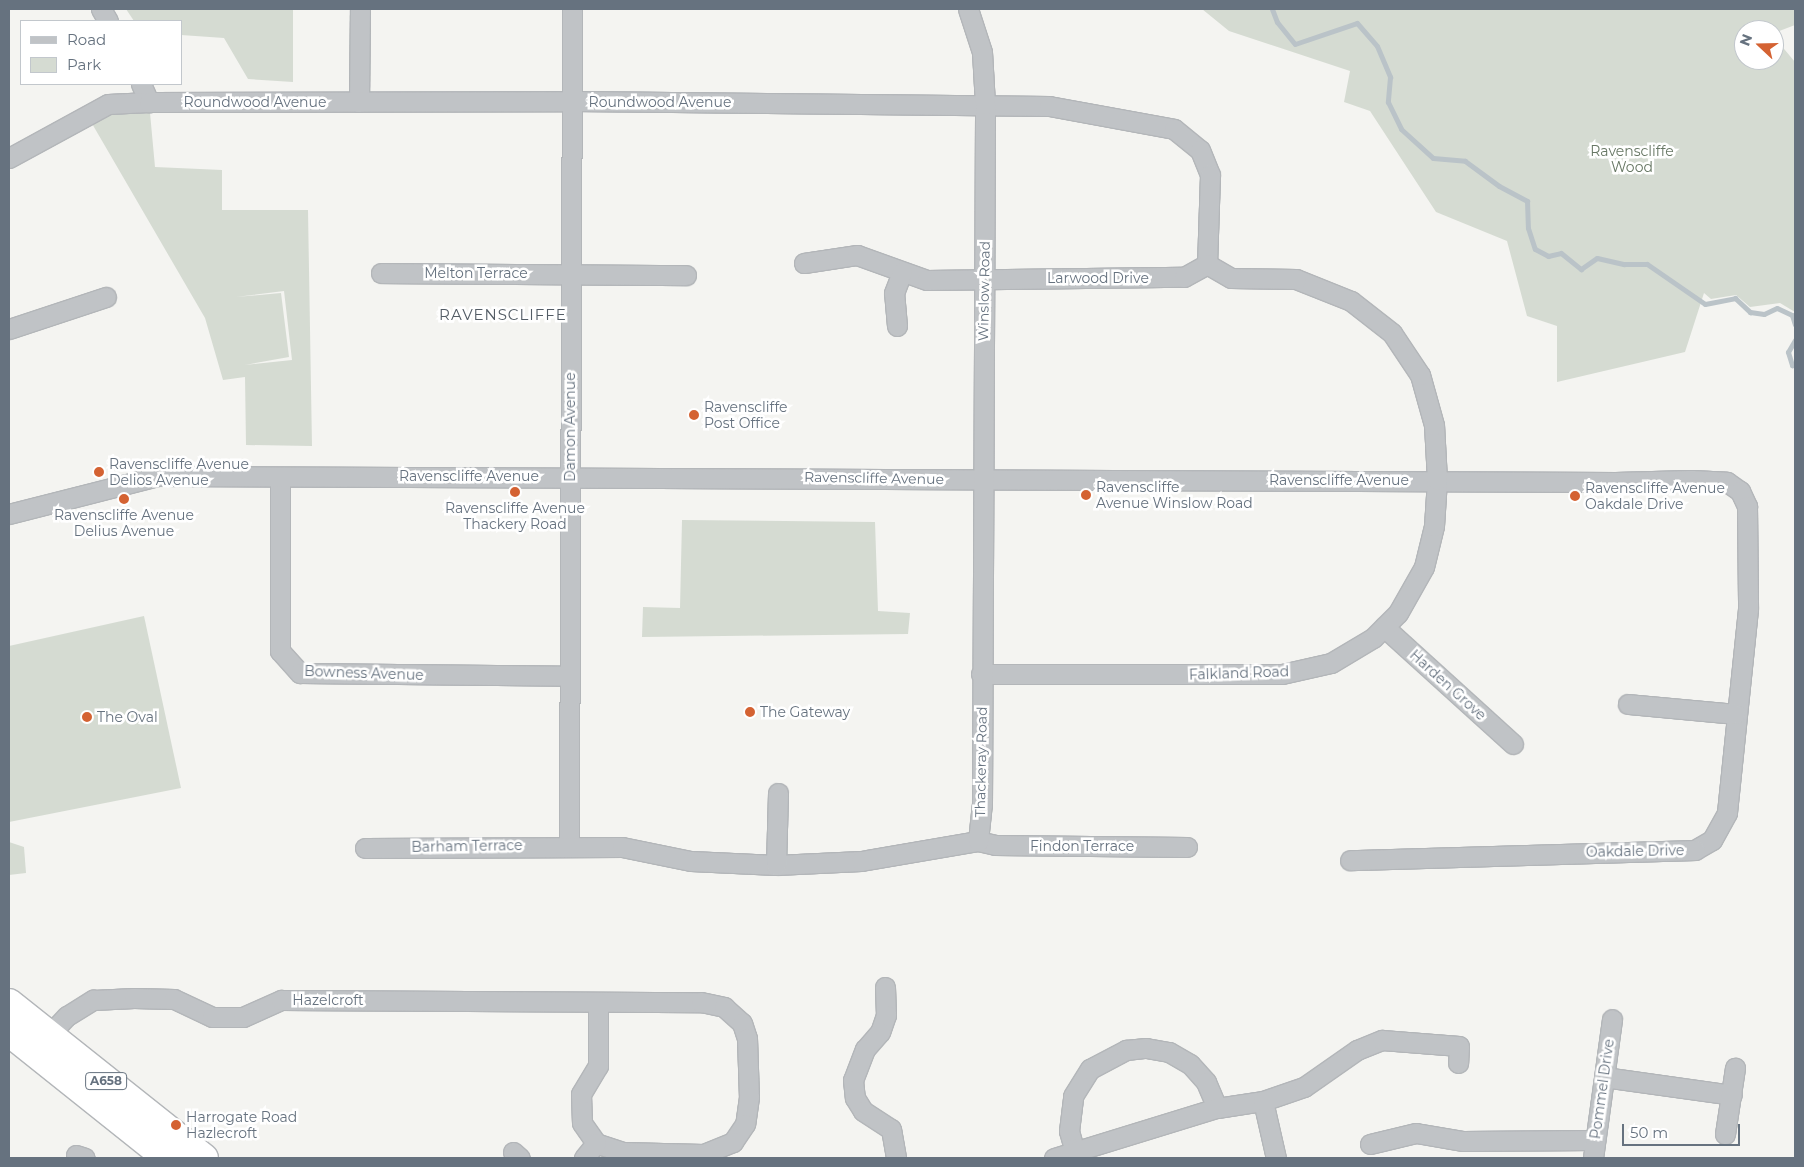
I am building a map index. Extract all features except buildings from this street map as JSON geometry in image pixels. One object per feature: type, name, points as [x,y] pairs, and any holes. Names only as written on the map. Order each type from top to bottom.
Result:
[{"type":"highway","name":"A658","points":[[9,1003],[204,1158]]},
{"type":"highway","name":"A658","points":[[9,1032],[167,1158]]},
{"type":"street","points":[[100,9],[107,20]]},
{"type":"street","points":[[359,102],[360,9]]},
{"type":"street","name":"Damon Avenue","points":[[569,845],[572,9]]},
{"type":"street","name":"Winslow Road","points":[[968,9],[982,52],[985,104],[982,478]]},
{"type":"street","points":[[141,85],[149,102]]},
{"type":"street","name":"Roundwood Avenue","points":[[12,150],[108,104],[149,102],[572,101],[1049,106],[1174,129],[1200,150],[1210,175],[1207,264]]},
{"type":"street","name":"Larwood Drive","points":[[804,262],[858,255],[928,280],[1184,277],[1207,264]]},
{"type":"street","name":"Falkland Road","points":[[981,674],[1282,674],[1331,663],[1373,638],[1398,613],[1424,567],[1434,526],[1437,480],[1434,425],[1420,375],[1392,333],[1351,301],[1296,279],[1230,278],[1207,264]]},
{"type":"street","points":[[897,326],[893,304],[902,272]]},
{"type":"street","name":"Melton Terrace","points":[[381,273],[686,275]]},
{"type":"street","points":[[9,329],[106,298]]},
{"type":"street","name":"Ravenscliffe Avenue","points":[[10,510],[158,476],[280,478],[570,476],[1719,480],[1740,492]]},
{"type":"street","name":"Bowness Avenue","points":[[280,478],[280,651],[300,673],[570,676]]},
{"type":"street","name":"Thackeray Road","points":[[978,841],[982,806],[982,478]]},
{"type":"street","name":"Oakdale Drive","points":[[1350,860],[1695,850],[1712,840],[1726,818],[1748,609],[1747,506],[1740,492]]},
{"type":"street","name":"Harden Grove","points":[[1384,627],[1513,744]]},
{"type":"street","points":[[1628,704],[1736,714]]},
{"type":"street","points":[[776,865],[778,793]]},
{"type":"street","points":[[569,845],[622,847],[691,862],[776,865],[861,861],[978,841]]},
{"type":"street","name":"Findon Terrace","points":[[978,841],[995,845],[1186,847]]},
{"type":"street","name":"Barham Terrace","points":[[365,848],[569,845]]},
{"type":"street","points":[[885,987],[886,1016],[880,1032],[865,1049],[853,1080],[855,1098],[863,1111],[891,1129],[896,1158]]},
{"type":"street","name":"Hazelcroft","points":[[49,1036],[67,1016],[94,1000],[134,998],[174,999],[212,1017],[243,1017],[281,1000],[701,1002],[724,1007],[742,1023],[747,1038],[749,1097],[745,1124],[733,1142],[703,1154],[623,1152],[596,1143]]},
{"type":"street","points":[[584,1158],[596,1143],[582,1123],[581,1094],[598,1066],[598,1002]]},
{"type":"street","name":"Pommel Drive","points":[[1593,1158],[1612,1019]]},
{"type":"street","points":[[1054,1158],[1217,1108],[1263,1101],[1304,1086],[1356,1050],[1382,1040],[1459,1046],[1458,1064]]},
{"type":"street","points":[[1075,1152],[1069,1130],[1073,1096],[1090,1069],[1126,1050],[1146,1048],[1169,1052],[1190,1064],[1206,1082],[1217,1108]]},
{"type":"street","points":[[1725,1134],[1735,1068]]},
{"type":"street","points":[[1604,1077],[1732,1095]]},
{"type":"street","points":[[1263,1101],[1276,1158]]},
{"type":"street","points":[[1370,1144],[1416,1133],[1462,1150],[1596,1140]]},
{"type":"green space","points":[[126,9],[293,9],[293,82],[248,79],[224,38],[182,35],[182,20],[133,20]]},
{"type":"green space","name":"Ravenscliffe Wood","points":[[1202,9],[1795,9],[1795,25],[1784,29],[1784,20],[1734,20],[1734,70],[1784,70],[1784,49],[1795,62],[1795,312],[1780,303],[1750,307],[1736,295],[1711,299],[1704,293],[1685,352],[1557,382],[1557,326],[1527,316],[1507,241],[1436,212],[1370,111],[1344,102],[1350,71],[1229,31]]},
{"type":"green space","points":[[149,102],[155,167],[222,170],[222,210],[308,210],[312,446],[246,445],[245,377],[223,380],[205,318],[87,115]],"holes":[[[284,291],[292,360],[245,365],[289,357],[281,293],[236,297]]]},
{"type":"green space","points":[[682,520],[875,522],[878,611],[910,613],[908,634],[642,637],[643,607],[680,608]]},
{"type":"green space","name":"The Oval","points":[[144,616],[181,788],[9,822],[9,646]]},
{"type":"green space","points":[[9,842],[24,847],[26,873],[9,875]]},
{"type":"waterway","points":[[1272,9],[1277,22],[1295,44],[1357,23],[1377,46],[1390,77],[1388,102],[1401,129],[1433,158],[1465,161],[1499,186],[1527,201],[1528,228],[1535,249],[1548,256],[1561,253],[1581,269],[1597,258],[1624,264],[1647,264],[1705,304],[1735,298],[1750,312],[1764,314],[1777,308],[1792,315],[1795,325]]},
{"type":"waterway","points":[[1795,340],[1788,352],[1792,365],[1795,365]]},
{"type":"place","name":"Ravenscliffe Post Office","points":[[694,415]]},
{"type":"place","name":"Ravenscliffe Avenue Delios Avenue","points":[[99,472]]},
{"type":"place","name":"Ravenscliffe Avenue Thackery Road","points":[[515,492]]},
{"type":"place","name":"Ravenscliffe Avenue Winslow Road","points":[[1086,495]]},
{"type":"place","name":"Ravenscliffe Avenue Oakdale Drive","points":[[1575,496]]},
{"type":"place","name":"Ravenscliffe Avenue Delius Avenue","points":[[124,499]]},
{"type":"place","name":"The Gateway","points":[[750,712]]},
{"type":"place","name":"The Oval","points":[[87,717]]},
{"type":"place","name":"Harrogate Road Hazlecroft","points":[[176,1125]]},
{"type":"district","name":"RAVENSCLIFFE","points":[[503,315]]}]
